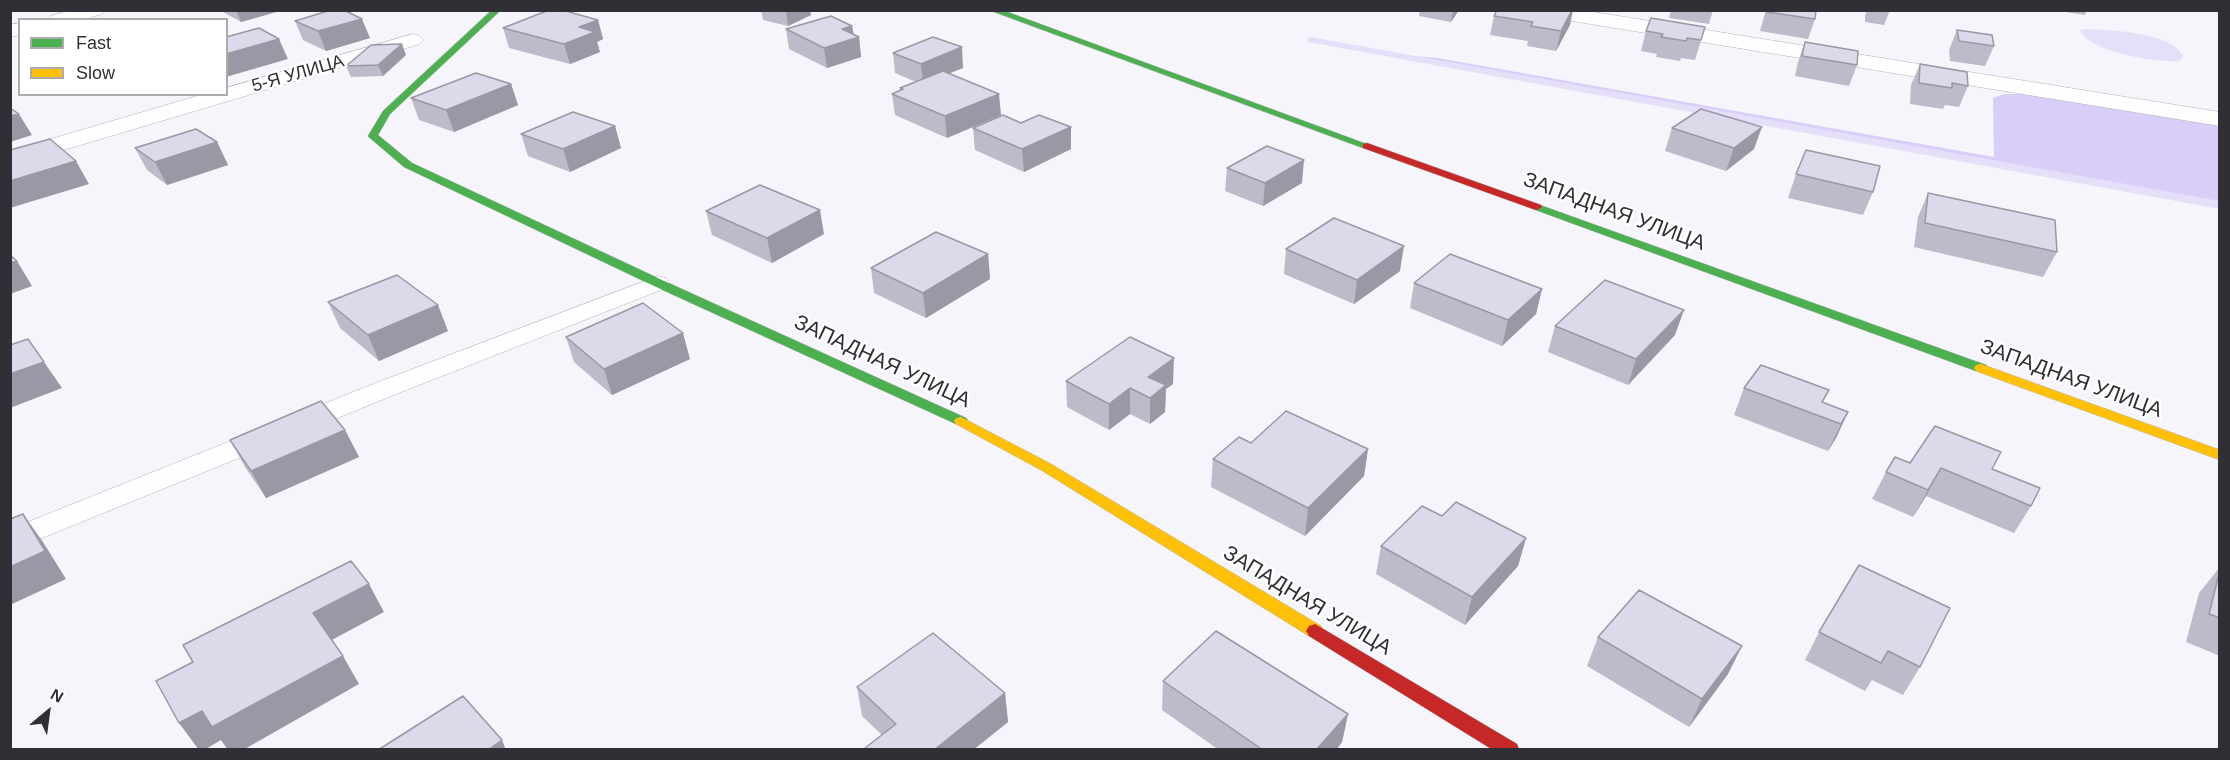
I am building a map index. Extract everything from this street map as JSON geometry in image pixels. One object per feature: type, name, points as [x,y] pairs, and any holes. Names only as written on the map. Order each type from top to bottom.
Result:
[{"type":"street","points":[[65,18],[95,10]]},
{"type":"street","name":"ЗАПАДНАЯ УЛИЦА","points":[[496,10],[386,113],[373,136],[408,165],[658,283],[949,414],[1046,467],[1510,750]]},
{"type":"street","name":"ЗАПАДНАЯ УЛИЦА","points":[[993,10],[2220,455]]},
{"type":"street","points":[[1541,10],[2220,119]]},
{"type":"street","name":"5-Я УЛИЦА","points":[[228,95],[413,40]]},
{"type":"street","name":"5-Я УЛИЦА","points":[[10,159],[223,96]]},
{"type":"lane","points":[[10,541],[658,283]]},
{"type":"shaded area","points":[[2080,30],[2154,37],[2177,48],[2183,56],[2180,61],[2156,60],[2109,50],[2086,38]]},
{"type":"shaded area","points":[[1391,54],[1438,58],[1994,157],[1993,98],[2005,94],[2024,94],[2210,124],[2219,126],[2219,208],[1390,56]]},
{"type":"building","points":[[331,10],[344,10],[362,19],[318,31],[295,21]]},
{"type":"building","points":[[549,10],[562,10],[598,20],[579,27],[595,32],[564,44],[503,28]]},
{"type":"building","points":[[1497,10],[1572,10],[1561,31],[1531,26],[1533,22],[1494,16]]},
{"type":"building","points":[[1767,10],[1816,10],[1815,19],[1767,12]]},
{"type":"building","points":[[831,16],[852,26],[842,29],[859,37],[824,48],[786,29]]},
{"type":"building","points":[[1651,18],[1705,27],[1701,40],[1687,38],[1686,41],[1661,37],[1663,34],[1646,31]]},
{"type":"building","points":[[259,28],[279,39],[228,53],[228,36]]},
{"type":"building","points":[[1957,30],[1992,35],[1994,46],[1959,41]]},
{"type":"building","points":[[933,37],[962,47],[921,64],[893,53]]},
{"type":"building","points":[[1805,42],[1858,51],[1857,65],[1802,56]]},
{"type":"building","points":[[402,44],[378,65],[346,66],[371,45]]},
{"type":"building","points":[[1920,64],[1967,72],[1968,86],[1952,83],[1952,88],[1919,83]]},
{"type":"building","points":[[943,71],[999,94],[945,116],[892,94],[903,89],[900,88]]},
{"type":"building","points":[[476,73],[511,84],[446,110],[411,98]]},
{"type":"building","points":[[10,108],[19,114],[10,116]]},
{"type":"building","points":[[1701,109],[1762,127],[1734,148],[1672,128]]},
{"type":"building","points":[[573,112],[615,126],[563,149],[521,134]]},
{"type":"building","points":[[1003,115],[1021,123],[1039,115],[1071,127],[1022,149],[973,128]]},
{"type":"building","points":[[196,129],[217,142],[155,162],[135,148]]},
{"type":"building","points":[[50,139],[76,161],[10,181],[10,150]]},
{"type":"building","points":[[1267,146],[1304,160],[1265,183],[1227,168]]},
{"type":"building","points":[[1806,150],[1880,166],[1873,192],[1796,174]]},
{"type":"building","points":[[760,185],[820,210],[767,238],[706,211]]},
{"type":"building","points":[[1928,193],[2055,220],[2057,252],[1925,223]]},
{"type":"building","points":[[1334,218],[1404,246],[1357,280],[1286,249]]},
{"type":"building","points":[[936,232],[988,254],[923,293],[871,268]]},
{"type":"building","points":[[1450,254],[1542,289],[1508,320],[1414,283]]},
{"type":"building","points":[[10,255],[17,261],[10,263]]},
{"type":"building","points":[[397,275],[438,305],[368,335],[328,302]]},
{"type":"building","points":[[1605,280],[1684,310],[1636,359],[1555,326]]},
{"type":"building","points":[[643,303],[683,333],[604,369],[566,337]]},
{"type":"building","points":[[1130,337],[1174,358],[1148,377],[1166,385],[1150,398],[1130,388],[1109,404],[1066,381]]},
{"type":"building","points":[[28,339],[44,362],[10,374],[10,345]]},
{"type":"building","points":[[1761,365],[1829,390],[1822,402],[1848,412],[1841,424],[1744,388]]},
{"type":"building","points":[[321,401],[345,430],[251,471],[230,440]]},
{"type":"building","points":[[1286,411],[1368,449],[1308,508],[1213,459],[1239,437],[1251,443]]},
{"type":"building","points":[[1935,426],[2001,452],[1992,469],[2040,488],[2031,506],[1941,468],[1928,490],[1886,472],[1895,457],[1910,463]]},
{"type":"building","points":[[1456,502],[1526,538],[1472,597],[1381,546],[1422,506],[1442,516]]},
{"type":"building","points":[[23,514],[45,551],[10,567],[10,519]]},
{"type":"building","points":[[351,561],[369,584],[313,613],[343,656],[212,727],[202,711],[179,723],[156,681],[193,662],[183,645]]},
{"type":"building","points":[[1859,565],[1950,608],[1920,667],[1888,651],[1881,663],[1819,632]]},
{"type":"building","points":[[2220,570],[2220,618],[2209,614]]},
{"type":"building","points":[[1639,590],[1742,646],[1702,699],[1598,637]]},
{"type":"building","points":[[1216,631],[1348,714],[1316,750],[1263,750],[1163,681]]},
{"type":"building","points":[[933,633],[1005,693],[934,750],[866,750],[865,748],[896,724],[857,687]]},
{"type":"building","points":[[463,696],[502,740],[488,750],[378,750]]},
{"type":"waterway","points":[[1311,40],[2220,205]]},
{"type":"traffic: fast","points":[[497,10],[386,113],[373,136],[408,165],[658,283],[961,421]]},
{"type":"traffic: fast","points":[[993,10],[1367,146]]},
{"type":"traffic: fast","points":[[1537,207],[1981,368]]},
{"type":"traffic: slow","points":[[1981,368],[2220,455]]},
{"type":"traffic: slow","points":[[961,421],[1046,467],[1315,631]]},
{"type":"traffic: jam","points":[[1367,146],[1537,207]]},
{"type":"traffic: jam","points":[[1315,631],[1510,750]]}]
